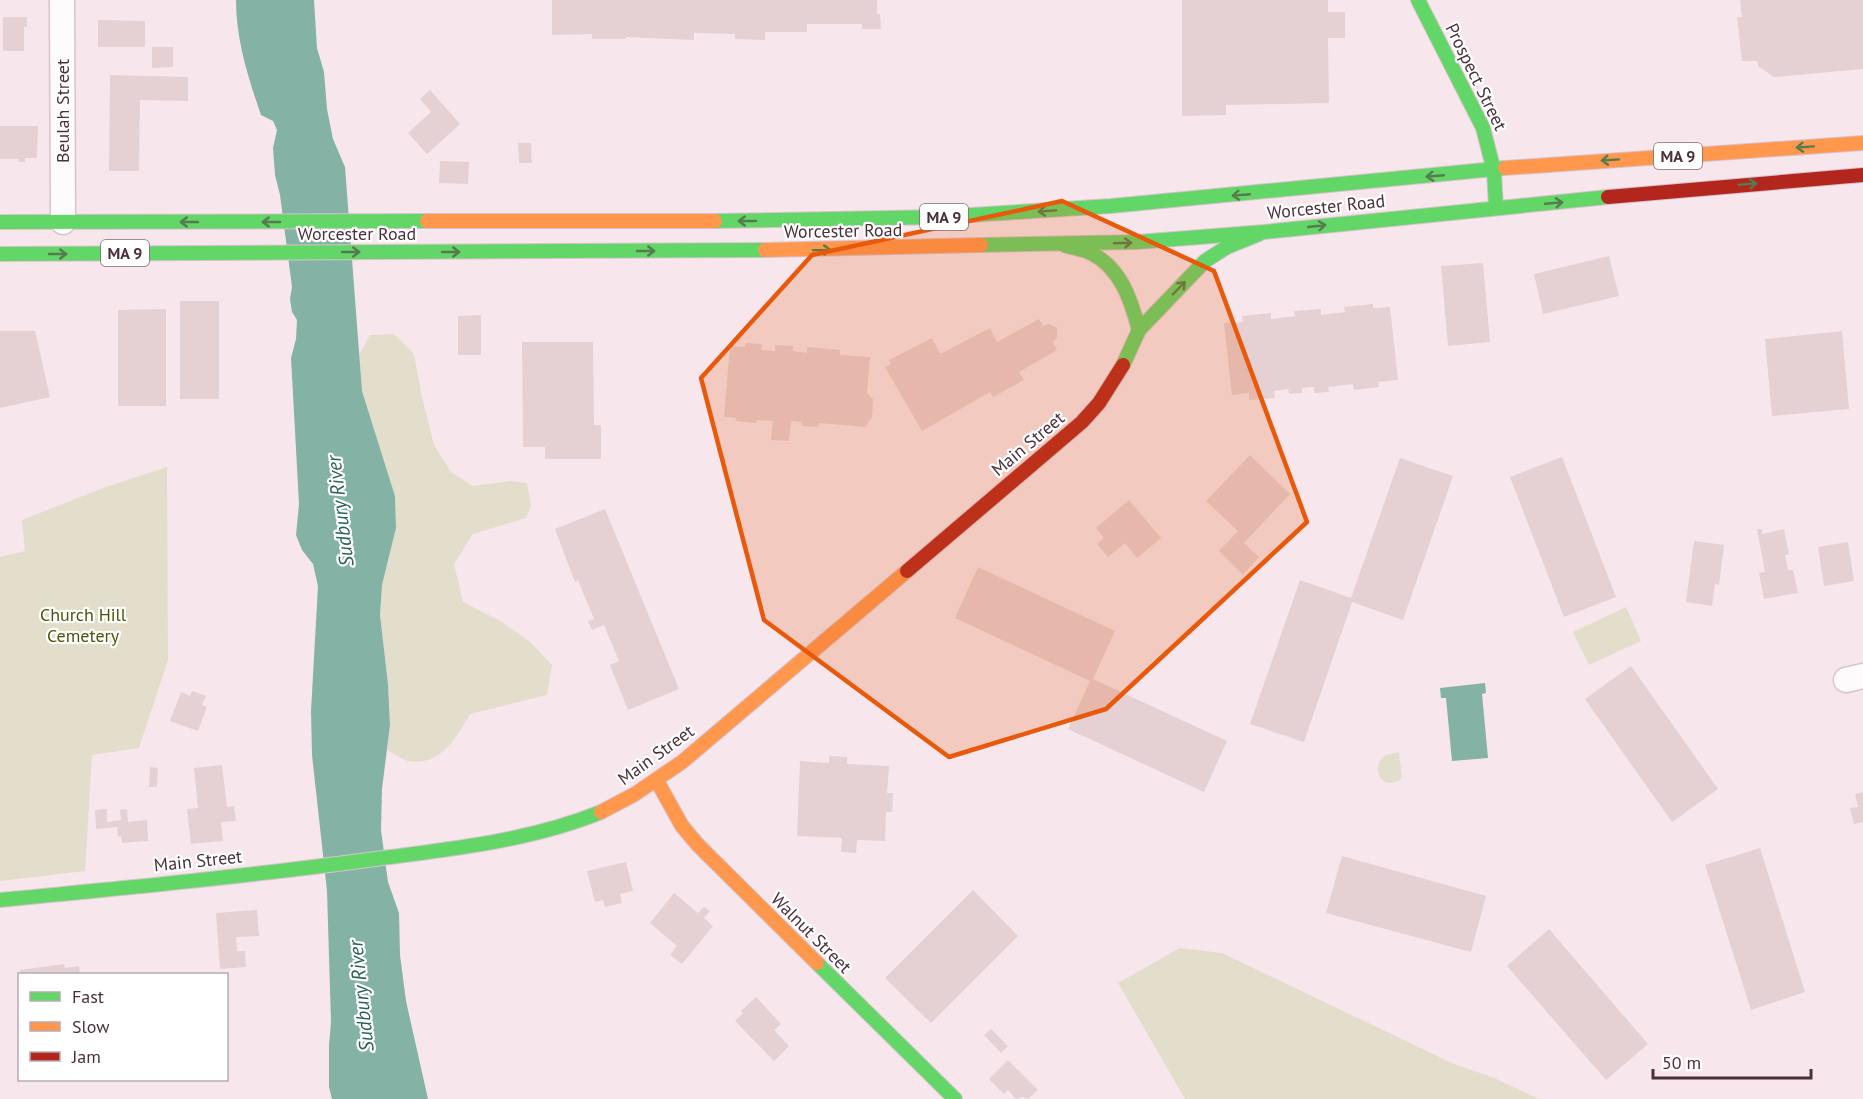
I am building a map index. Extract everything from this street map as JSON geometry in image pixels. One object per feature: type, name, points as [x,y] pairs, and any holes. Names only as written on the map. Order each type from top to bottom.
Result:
[{"type":"main road","name":"Prospect Street","points":[[1418,0],[1483,128],[1494,171],[1496,208]]},
{"type":"main road","name":"Worcester Road","points":[[0,222],[841,220],[962,216],[1111,206],[1606,160],[1863,142]]},
{"type":"main road","name":"Worcester Road","points":[[0,254],[722,251],[1137,242],[1264,232],[1762,182],[1863,175]]},
{"type":"main road","name":"Main Street","points":[[0,900],[299,869],[412,854],[506,839],[605,810],[657,781],[691,754],[1082,422],[1099,403],[1121,369],[1138,330],[1205,261],[1227,247],[1264,232]]},
{"type":"main road","points":[[1064,245],[1090,252],[1107,263],[1122,283],[1132,304],[1138,330]]},
{"type":"main road","name":"Walnut Street","points":[[657,781],[682,826],[698,845],[954,1099]]},
{"type":"street","name":"Beulah Street","points":[[62,0],[63,222]]},
{"type":"highlighted area","points":[[1062,201],[1214,271],[1307,522],[1106,709],[949,757],[764,620],[701,378],[812,255]]},
{"type":"green space","points":[[394,334],[414,354],[434,445],[451,472],[473,486],[510,481],[527,483],[531,506],[526,518],[473,534],[454,564],[463,602],[502,622],[529,641],[552,665],[547,695],[470,714],[446,748],[438,755],[419,762],[405,760],[387,750],[390,725],[388,684],[380,615],[382,585],[396,528],[395,496],[362,391],[359,355],[370,335]]},
{"type":"green space","name":"Church Hill Cemetery","points":[[167,467],[168,660],[139,748],[92,755],[85,871],[0,881],[0,557],[25,551],[22,520],[103,488]]},
{"type":"green space","points":[[1626,607],[1641,641],[1589,665],[1573,632]]},
{"type":"green space","points":[[1399,752],[1402,778],[1389,783],[1384,781],[1378,772],[1380,761],[1386,755]]},
{"type":"green space","points":[[1180,948],[1222,953],[1454,1064],[1492,1077],[1539,1099],[1185,1099],[1118,983]]},
{"type":"water","name":"Sudbury River","points":[[236,0],[314,0],[317,48],[324,72],[327,109],[333,139],[345,167],[362,391],[395,496],[396,528],[382,585],[380,615],[390,725],[382,789],[381,830],[388,882],[399,913],[400,955],[406,1001],[428,1099],[332,1099],[329,1087],[331,1022],[327,891],[312,755],[311,711],[318,586],[313,564],[302,550],[296,535],[299,504],[291,358],[296,339],[297,320],[292,312],[290,299],[292,287],[280,195],[275,175],[273,148],[277,130],[273,121],[261,115],[252,87],[240,44]]},
{"type":"water","points":[[1485,683],[1486,693],[1482,694],[1488,758],[1452,761],[1446,698],[1441,698],[1440,688]]},
{"type":"building","points":[[552,0],[877,0],[877,14],[880,14],[881,29],[862,29],[862,24],[807,24],[807,32],[765,32],[765,40],[735,39],[735,34],[694,33],[694,40],[626,37],[626,39],[592,39],[592,34],[552,35]]},
{"type":"building","points":[[1182,0],[1328,0],[1328,12],[1345,12],[1345,38],[1328,38],[1329,103],[1226,105],[1226,115],[1182,116]]},
{"type":"building","points":[[1740,0],[1863,0],[1863,69],[1774,77],[1758,66],[1757,61],[1742,61],[1737,17],[1742,17]]},
{"type":"building","points":[[3,17],[27,17],[27,27],[24,27],[24,51],[3,51]]},
{"type":"building","points":[[98,20],[145,21],[145,47],[98,47]]},
{"type":"building","points":[[152,47],[173,47],[173,67],[152,68]]},
{"type":"building","points":[[110,75],[188,77],[188,101],[140,100],[139,171],[109,171]]},
{"type":"building","points":[[430,90],[460,124],[427,154],[408,133],[431,112],[420,99]]},
{"type":"building","points":[[0,126],[38,126],[37,158],[25,158],[25,162],[18,162],[19,159],[0,159]]},
{"type":"building","points":[[518,143],[531,143],[532,163],[519,163]]},
{"type":"building","points":[[440,161],[469,162],[468,184],[439,183]]},
{"type":"building","points":[[1609,256],[1619,296],[1543,314],[1534,274]]},
{"type":"building","points":[[1483,263],[1490,342],[1448,346],[1441,266]]},
{"type":"building","points":[[180,301],[219,301],[219,399],[180,399]]},
{"type":"building","points":[[1373,304],[1373,308],[1390,307],[1398,380],[1378,382],[1379,387],[1354,390],[1353,384],[1328,387],[1329,392],[1314,393],[1314,387],[1302,388],[1302,393],[1289,394],[1288,389],[1274,391],[1275,398],[1249,400],[1249,393],[1232,395],[1224,323],[1243,322],[1242,316],[1271,313],[1271,319],[1295,316],[1294,311],[1321,309],[1321,315],[1345,312],[1344,307]]},
{"type":"building","points":[[166,309],[166,406],[118,406],[118,310]]},
{"type":"building","points":[[481,315],[481,355],[458,355],[458,316]]},
{"type":"building","points":[[1039,319],[1043,326],[1049,324],[1057,328],[1057,338],[1053,342],[1057,350],[1019,372],[1024,380],[993,397],[990,392],[922,431],[885,367],[891,364],[889,360],[932,338],[940,354],[990,328],[997,342]]},
{"type":"building","points":[[0,331],[35,331],[50,397],[0,408]]},
{"type":"building","points":[[1842,331],[1849,409],[1772,416],[1765,339]]},
{"type":"building","points":[[522,342],[593,342],[594,425],[601,425],[601,459],[545,459],[545,447],[523,447]]},
{"type":"building","points":[[746,343],[762,344],[761,350],[775,351],[775,345],[793,346],[793,351],[807,353],[807,347],[840,350],[840,355],[870,357],[867,393],[873,399],[872,417],[865,427],[819,423],[818,427],[802,426],[802,422],[791,421],[789,441],[771,440],[773,421],[757,420],[756,423],[724,417],[730,346],[745,347]]},
{"type":"building","points":[[1250,455],[1290,494],[1244,543],[1259,557],[1243,575],[1219,551],[1238,531],[1206,501]]},
{"type":"building","points":[[1562,457],[1616,597],[1564,617],[1510,477]]},
{"type":"building","points":[[1400,458],[1453,476],[1403,620],[1352,602],[1304,742],[1250,724],[1300,580],[1351,598]]},
{"type":"building","points":[[1129,500],[1161,538],[1137,558],[1125,543],[1108,557],[1097,544],[1104,538],[1096,528]]},
{"type":"building","points":[[605,509],[679,689],[628,710],[610,665],[619,661],[604,625],[592,630],[588,621],[594,619],[578,580],[575,582],[555,529]]},
{"type":"building","points":[[1757,529],[1762,529],[1762,534],[1784,529],[1789,554],[1785,555],[1788,570],[1793,570],[1798,593],[1764,599],[1759,573],[1765,572]]},
{"type":"building","points":[[1694,541],[1724,545],[1719,585],[1715,584],[1712,606],[1686,602]]},
{"type":"building","points":[[1848,542],[1854,581],[1824,586],[1818,547]]},
{"type":"building","points":[[978,567],[1115,631],[1093,679],[1227,741],[1204,792],[1068,729],[1090,681],[955,618]]},
{"type":"building","points":[[1631,666],[1718,789],[1672,822],[1585,699]]},
{"type":"building","points":[[192,691],[206,696],[202,705],[207,707],[198,731],[170,721],[181,692],[190,696]]},
{"type":"building","points":[[829,756],[847,757],[847,764],[889,766],[887,793],[893,793],[892,812],[886,812],[885,841],[857,840],[856,853],[841,852],[842,838],[797,836],[800,761],[829,763]]},
{"type":"building","points":[[222,765],[227,807],[234,806],[236,821],[221,822],[223,841],[191,844],[187,809],[198,808],[194,768]]},
{"type":"building","points":[[150,767],[158,768],[157,787],[149,787]]},
{"type":"building","points":[[1863,792],[1863,822],[1854,824],[1850,808],[1858,807],[1855,794]]},
{"type":"building","points":[[107,809],[107,822],[121,820],[120,810],[127,809],[128,822],[147,820],[148,841],[122,843],[121,836],[118,837],[117,827],[96,829],[95,810]]},
{"type":"building","points":[[1760,848],[1805,992],[1751,1010],[1705,865]]},
{"type":"building","points":[[1342,856],[1486,896],[1471,952],[1326,913]]},
{"type":"building","points":[[626,862],[633,891],[620,894],[622,903],[605,907],[603,900],[595,902],[587,871]]},
{"type":"building","points":[[973,890],[1018,936],[931,1023],[885,978]]},
{"type":"building","points":[[674,893],[698,913],[704,907],[710,911],[704,918],[713,926],[682,964],[670,955],[677,946],[650,923]]},
{"type":"building","points":[[257,910],[259,936],[236,937],[237,951],[245,951],[246,967],[220,969],[216,913]]},
{"type":"building","points":[[1549,929],[1648,1044],[1606,1080],[1507,966]]},
{"type":"building","points":[[64,964],[65,968],[79,966],[80,973],[21,973],[20,970]]},
{"type":"building","points":[[756,997],[781,1024],[774,1030],[789,1046],[774,1061],[735,1021],[743,1013],[741,1011]]},
{"type":"building","points":[[991,1029],[1008,1046],[1001,1053],[984,1035]]},
{"type":"building","points":[[1008,1060],[1038,1090],[1028,1099],[1022,1097],[1016,1099],[1008,1090],[1004,1094],[989,1079]]},
{"type":"traffic: fast","points":[[1418,0],[1483,128],[1494,171],[1496,208]]},
{"type":"traffic: fast","points":[[715,221],[940,217],[1111,206],[1505,168]]},
{"type":"traffic: fast","points":[[981,245],[1137,242],[1264,232],[1608,197]]},
{"type":"traffic: fast","points":[[0,222],[427,221]]},
{"type":"traffic: fast","points":[[1123,365],[1139,330],[1205,261],[1227,247],[1259,234]]},
{"type":"traffic: fast","points":[[1064,245],[1085,250],[1110,267],[1128,296],[1139,330]]},
{"type":"traffic: fast","points":[[0,254],[765,250]]},
{"type":"traffic: fast","points":[[0,900],[234,876],[490,843],[546,830],[601,812]]},
{"type":"traffic: fast","points":[[817,963],[955,1099]]},
{"type":"traffic: slow","points":[[1505,168],[1863,143]]},
{"type":"traffic: slow","points":[[427,221],[715,221]]},
{"type":"traffic: slow","points":[[765,250],[981,245]]},
{"type":"traffic: slow","points":[[601,812],[635,794],[682,762],[907,571]]},
{"type":"traffic: slow","points":[[657,781],[682,826],[698,845],[817,963]]},
{"type":"traffic: jam","points":[[1608,197],[1863,175]]},
{"type":"traffic: jam","points":[[907,571],[1082,422],[1099,403],[1123,365]]}]
